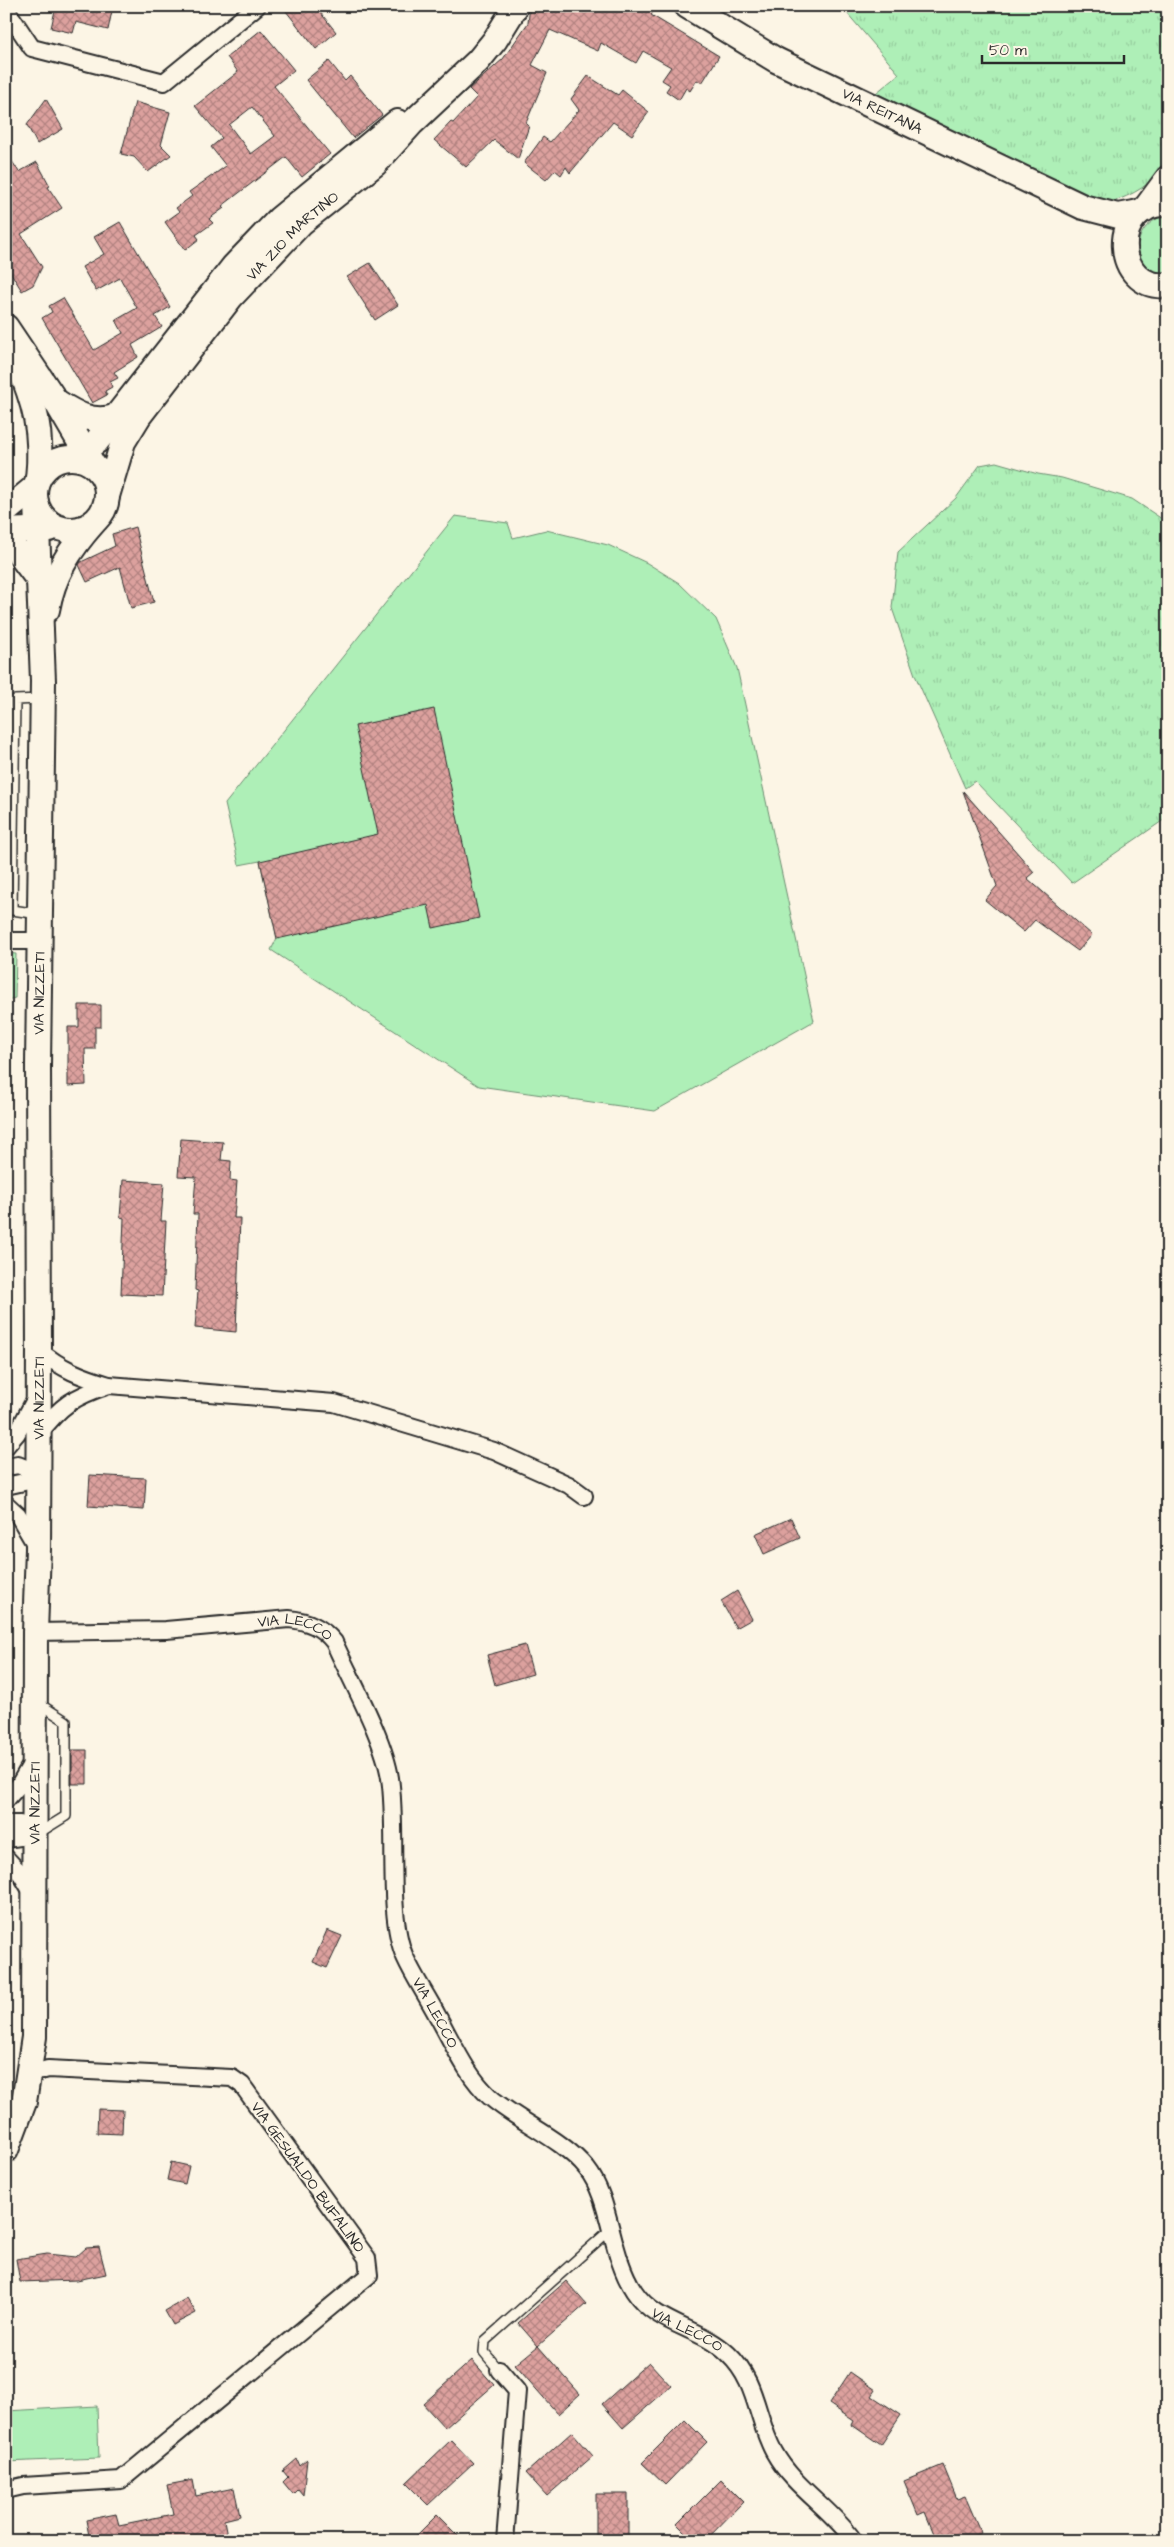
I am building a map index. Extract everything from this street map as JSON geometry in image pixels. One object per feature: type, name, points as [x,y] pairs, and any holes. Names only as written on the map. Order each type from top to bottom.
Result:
[{"type":"street","points":[[6,9],[32,48],[164,82],[257,6]]},
{"type":"street","name":"VIA ZIO MARTINO","points":[[84,458],[234,266],[279,219],[408,113],[469,57],[487,35],[499,6]]},
{"type":"street","name":"VIA ZIO MARTINO","points":[[107,496],[123,442],[139,416],[231,297],[302,222],[376,163],[412,122],[478,61],[495,40],[516,6]]},
{"type":"street","name":"VIA REITANA","points":[[687,6],[776,60],[1083,207],[1118,216],[1168,204]]},
{"type":"street","points":[[1126,257],[1125,233],[1130,222],[1142,211],[1168,178]]},
{"type":"street","name":"VIA REITANA","points":[[1083,207],[1126,257],[1131,269],[1140,278],[1151,283],[1168,285]]},
{"type":"street","points":[[6,327],[55,400],[84,458],[104,478],[107,496],[102,514],[78,540],[58,572],[51,588],[42,641]]},
{"type":"street","points":[[6,334],[28,386],[38,420],[41,450],[36,489],[35,529],[42,641]]},
{"type":"street","points":[[55,400],[73,412],[92,420],[103,421],[115,418]]},
{"type":"street","points":[[6,511],[36,489],[51,464],[59,460],[84,458]]},
{"type":"street","points":[[36,489],[41,514],[47,522],[64,530]]},
{"type":"street","points":[[6,531],[83,528],[95,521]]},
{"type":"street","points":[[6,545],[17,551],[38,579]]},
{"type":"street","name":"VIA NIZZETI","points":[[6,2150],[24,2102],[30,2074],[34,2038],[33,1895],[35,1632],[38,1549],[42,641]]},
{"type":"street","points":[[6,941],[40,941]]},
{"type":"street","points":[[39,1350],[54,1363],[73,1374],[109,1385],[334,1403],[494,1450],[569,1485],[584,1496]]},
{"type":"street","points":[[38,1435],[55,1413],[68,1403],[84,1394],[109,1385]]},
{"type":"street","points":[[6,1446],[16,1433],[38,1394]]},
{"type":"street","points":[[6,1467],[18,1465],[38,1473]]},
{"type":"street","points":[[6,1486],[24,1482],[38,1473]]},
{"type":"street","points":[[6,1504],[18,1515],[38,1549]]},
{"type":"street","name":"VIA LECCO","points":[[35,1632],[166,1630],[289,1619],[304,1620],[327,1633],[334,1642],[380,1745],[390,1774],[394,1814],[395,1901],[404,1955],[475,2079],[490,2097],[571,2154],[587,2169],[598,2187],[620,2262],[634,2291],[645,2306],[727,2353],[742,2370],[753,2393],[773,2450],[788,2473],[842,2524],[854,2541]]},
{"type":"street","points":[[6,1800],[20,1785],[35,1757]]},
{"type":"street","points":[[6,1824],[20,1824],[34,1835]]},
{"type":"street","points":[[6,1839],[34,1835]]},
{"type":"street","points":[[6,1858],[21,1874],[33,1895]]},
{"type":"street","name":"VIA GESUALDO BUFALINO","points":[[22,2486],[121,2480],[369,2275],[367,2258],[242,2086],[232,2078],[48,2069],[30,2074]]},
{"type":"street","points":[[499,2370],[517,2392],[505,2541]]},
{"type":"street","points":[[6,2481],[22,2486]]},
{"type":"street","points":[[6,2490],[22,2486]]},
{"type":"lane","points":[[34,1835],[66,1816],[66,1721],[35,1700]]},
{"type":"lane","points":[[499,2370],[484,2352],[485,2341],[610,2230]]},
{"type":"green space","points":[[841,6],[1168,6],[1169,117],[1164,158],[1160,170],[1142,188],[1118,200],[1102,205],[876,93],[899,74]]},
{"type":"green space","points":[[1161,217],[1168,217],[1168,273],[1156,271],[1147,266],[1141,259],[1138,250],[1139,240],[1143,231],[1150,223]]},
{"type":"green space","points":[[996,462],[1038,474],[1062,478],[1132,499],[1168,523],[1168,817],[1072,883],[975,781],[965,788],[915,675],[892,608],[898,552],[956,498],[980,465]]},
{"type":"green space","points":[[455,516],[508,523],[513,538],[546,530],[608,545],[647,563],[679,583],[716,619],[737,668],[814,1021],[655,1111],[479,1086],[271,950],[277,938],[260,861],[239,865],[225,804]]},
{"type":"green space","points":[[6,953],[16,954],[15,998],[6,1000]]},
{"type":"green space","points":[[97,2406],[99,2458],[6,2462],[6,2411]]},
{"type":"building","points":[[56,6],[113,6],[108,30],[76,22],[73,33],[51,28]]},
{"type":"building","points":[[282,6],[315,6],[336,32],[316,49]]},
{"type":"building","points":[[530,6],[643,6],[653,12],[651,15],[719,56],[702,83],[697,80],[690,91],[686,88],[679,100],[666,91],[670,85],[662,80],[671,67],[643,51],[636,63],[601,43],[598,51],[550,30],[532,65],[547,73],[526,123],[529,126],[518,159],[494,140],[466,167],[434,140],[477,97],[469,89],[503,59],[528,23]]},
{"type":"building","points":[[261,30],[294,70],[274,86],[330,154],[302,177],[286,157],[222,206],[224,208],[209,219],[213,223],[196,235],[199,239],[185,250],[165,222],[179,212],[176,208],[192,196],[189,192],[226,166],[211,147],[222,138],[195,106],[238,72],[227,57]],"holes":[[[252,107],[275,136],[251,154],[229,125]]]},
{"type":"building","points":[[329,61],[345,81],[350,76],[382,115],[353,138],[306,80]]},
{"type":"building","points":[[588,76],[618,95],[622,90],[649,112],[632,135],[613,122],[570,173],[566,167],[561,175],[555,170],[546,180],[524,163],[543,137],[550,142],[579,110],[571,99]]},
{"type":"building","points":[[46,99],[63,129],[37,144],[27,125]]},
{"type":"building","points":[[135,102],[170,112],[161,145],[171,155],[148,172],[134,157],[121,154]]},
{"type":"building","points":[[6,152],[19,172],[37,162],[50,186],[48,187],[62,208],[21,234],[42,267],[33,285],[22,291],[6,265]]},
{"type":"building","points":[[120,222],[170,307],[155,316],[162,327],[132,345],[138,357],[114,372],[118,378],[110,382],[112,387],[105,391],[107,395],[92,403],[42,318],[52,312],[49,306],[63,298],[94,350],[123,333],[116,320],[137,308],[120,278],[96,291],[82,267],[104,254],[94,237]]},
{"type":"building","points":[[370,263],[398,305],[375,320],[347,277]]},
{"type":"building","points":[[135,527],[154,602],[131,608],[120,567],[87,582],[79,565],[81,562],[115,546],[112,534]]},
{"type":"building","points":[[434,709],[479,918],[433,928],[428,905],[277,939],[260,861],[378,834],[355,726]]},
{"type":"building","points":[[963,791],[1034,872],[1027,878],[1092,935],[1078,951],[1035,920],[1024,932],[985,900],[997,886]]},
{"type":"building","points":[[79,1005],[101,1005],[101,1027],[95,1027],[95,1049],[85,1049],[86,1085],[68,1086],[68,1027],[79,1027]]},
{"type":"building","points":[[181,1139],[223,1142],[221,1160],[231,1161],[230,1180],[237,1181],[234,1218],[240,1218],[236,1332],[195,1328],[198,1291],[195,1290],[198,1214],[193,1214],[196,1177],[178,1176]]},
{"type":"building","points":[[123,1180],[164,1183],[161,1221],[166,1221],[162,1296],[121,1294],[124,1218],[120,1217]]},
{"type":"building","points":[[90,1475],[146,1478],[144,1510],[88,1506]]},
{"type":"building","points":[[791,1518],[800,1538],[764,1554],[755,1534]]},
{"type":"building","points":[[737,1591],[752,1619],[736,1628],[721,1601]]},
{"type":"building","points":[[525,1645],[533,1674],[495,1685],[487,1655]]},
{"type":"building","points":[[72,1750],[87,1750],[87,1784],[72,1784]]},
{"type":"building","points":[[327,1930],[342,1936],[327,1968],[313,1962]]},
{"type":"building","points":[[98,2109],[123,2110],[122,2134],[97,2133]]},
{"type":"building","points":[[171,2162],[189,2166],[185,2184],[167,2180]]},
{"type":"building","points":[[99,2247],[106,2274],[77,2280],[20,2282],[16,2259],[47,2254],[76,2257],[86,2248]]},
{"type":"building","points":[[566,2281],[586,2304],[538,2346],[518,2323]]},
{"type":"building","points":[[187,2298],[196,2313],[173,2325],[165,2311]]},
{"type":"building","points":[[538,2346],[580,2394],[558,2414],[515,2365]]},
{"type":"building","points":[[472,2360],[494,2385],[445,2428],[423,2404]]},
{"type":"building","points":[[649,2362],[671,2386],[623,2428],[602,2404]]},
{"type":"building","points":[[850,2372],[876,2390],[872,2396],[901,2415],[881,2445],[852,2425],[854,2421],[829,2404]]},
{"type":"building","points":[[685,2420],[707,2442],[665,2485],[642,2463]]},
{"type":"building","points":[[572,2432],[593,2456],[547,2496],[526,2473]]},
{"type":"building","points":[[451,2440],[473,2463],[428,2505],[406,2483]]},
{"type":"building","points":[[297,2459],[300,2466],[307,2460],[303,2495],[298,2489],[293,2494],[283,2482],[288,2477],[283,2471]]},
{"type":"building","points":[[943,2465],[957,2499],[965,2496],[981,2533],[962,2541],[937,2541],[925,2512],[918,2515],[904,2481]]},
{"type":"building","points":[[193,2480],[196,2496],[234,2488],[240,2516],[224,2520],[228,2541],[90,2541],[86,2520],[116,2514],[119,2525],[173,2514],[167,2485]]},
{"type":"building","points":[[721,2480],[743,2502],[705,2541],[694,2541],[677,2524]]},
{"type":"building","points":[[596,2494],[628,2494],[628,2541],[596,2541]]},
{"type":"building","points":[[437,2515],[463,2541],[411,2541]]}]
